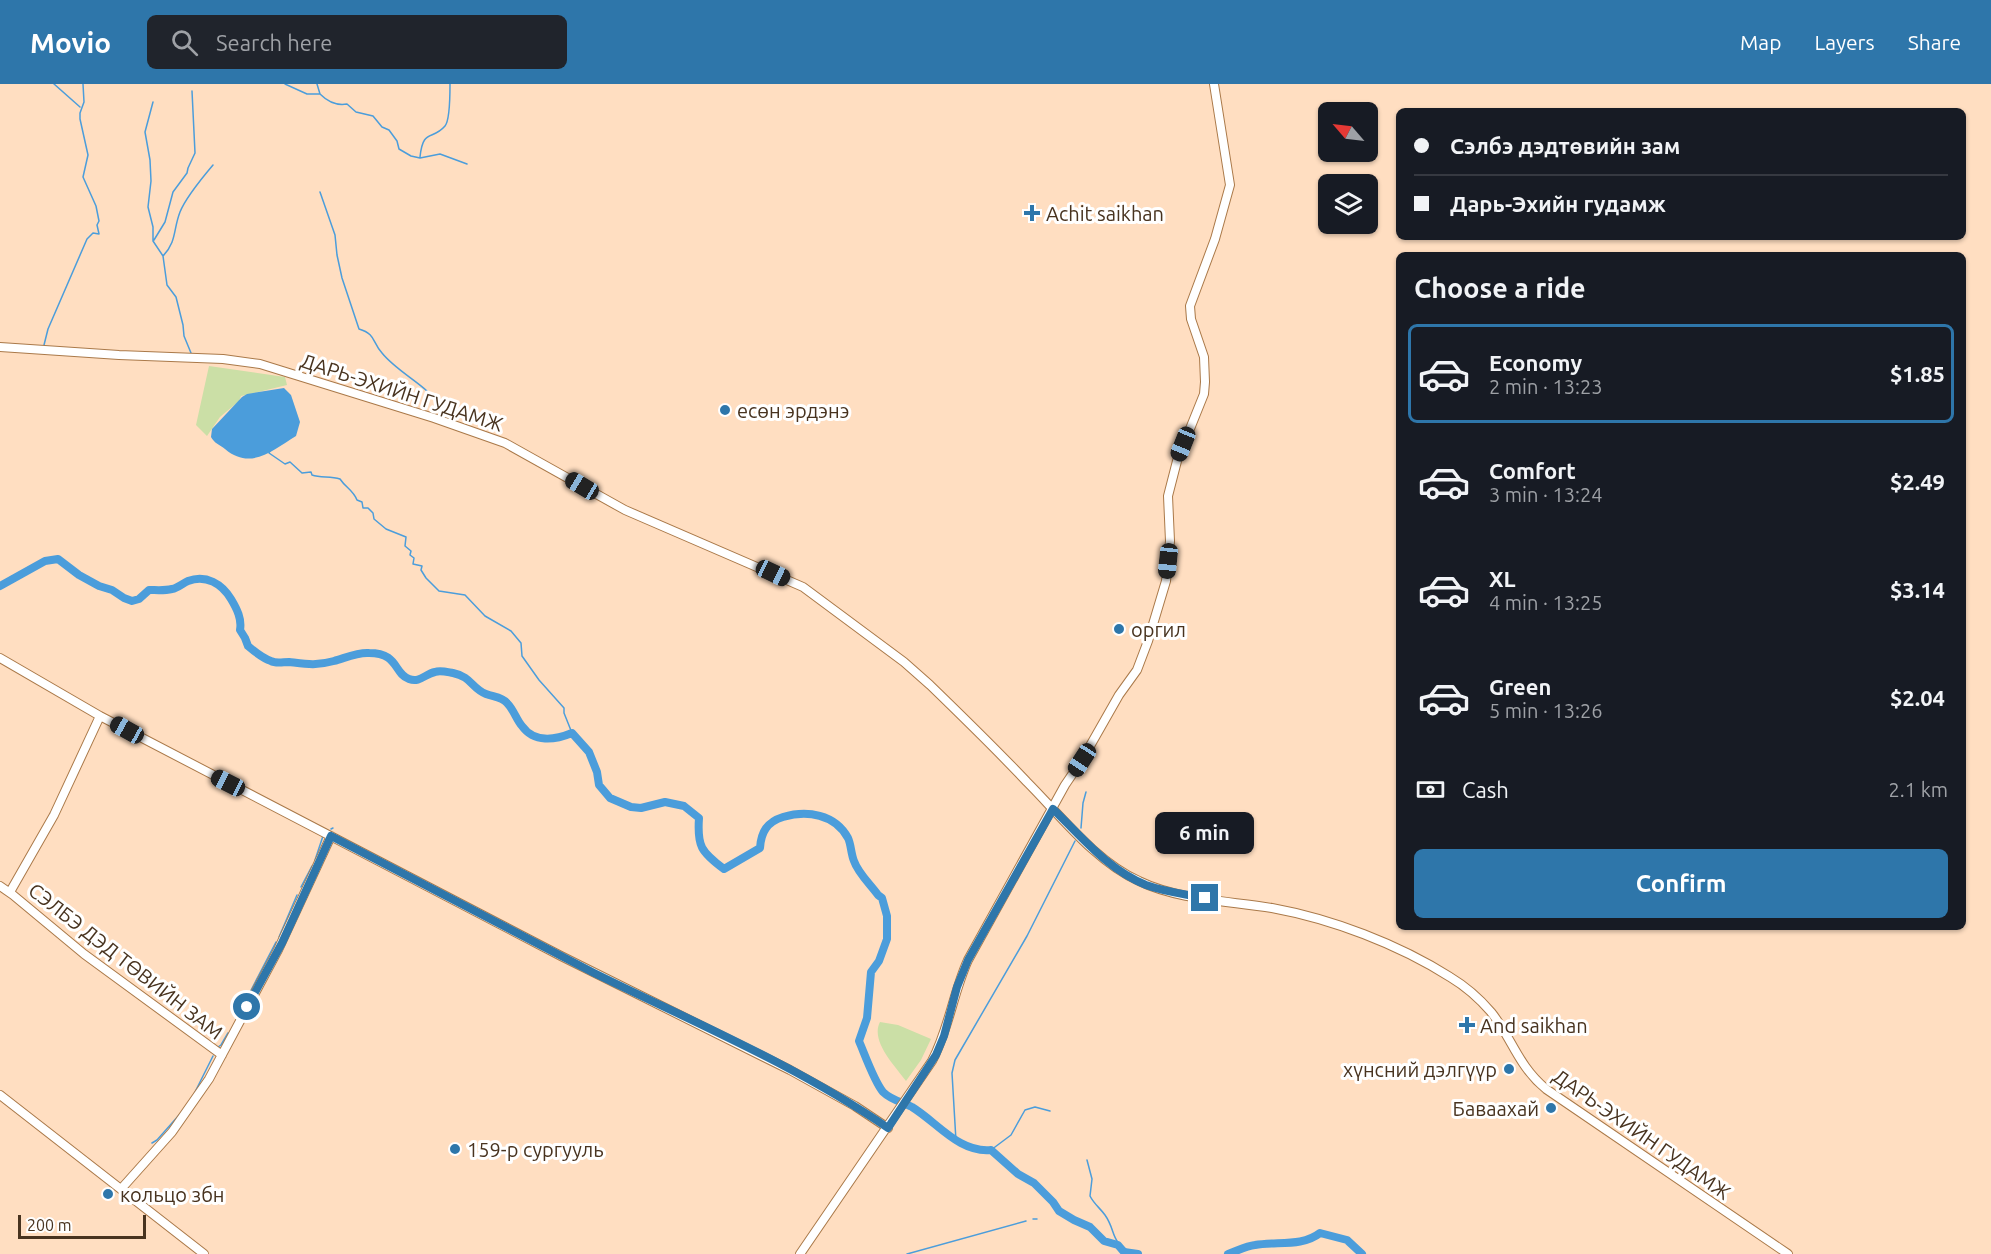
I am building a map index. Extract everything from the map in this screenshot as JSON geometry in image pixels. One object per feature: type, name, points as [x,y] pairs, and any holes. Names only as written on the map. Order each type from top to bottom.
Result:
[{"type":"main road","points":[[800,1254],[932,1061],[944,1036],[957,987],[968,960],[1119,695],[1137,670],[1160,605],[1166,581],[1170,541],[1168,496],[1177,461],[1204,394],[1204,357],[1191,319],[1190,306],[1215,239],[1230,186],[1214,84]]},
{"type":"main road","name":"ДАРЬ-ЭХИЙН ГУДАМЖ","points":[[0,347],[223,359],[260,364],[434,418],[505,443],[625,510],[689,539],[756,565],[813,594],[917,673],[1053,809],[1110,864],[1126,875],[1166,891],[1305,915],[1388,944],[1424,961],[1472,992],[1492,1013],[1527,1072],[1546,1089],[1788,1254]]},
{"type":"main road","points":[[0,658],[100,717],[595,973],[790,1070],[889,1126]]},
{"type":"main road","name":"СЭЛБЭ ДЭД ТӨВИЙН ЗАМ","points":[[10,892],[54,815],[100,717]]},
{"type":"main road","points":[[121,1189],[172,1132],[209,1079],[278,950],[331,836]]},
{"type":"main road","name":"СЭЛБЭ ДЭД ТӨВИЙН ЗАМ","points":[[0,886],[84,954],[222,1055]]},
{"type":"main road","points":[[0,1095],[204,1254]]},
{"type":"green space","points":[[209,366],[285,377],[287,385],[241,396],[239,401],[220,417],[207,436],[196,425]]},
{"type":"green space","points":[[880,1022],[898,1025],[931,1039],[921,1060],[906,1081],[881,1045],[878,1037]]},
{"type":"water","points":[[284,388],[291,395],[300,422],[296,436],[270,452],[253,458],[235,455],[212,439],[212,429],[242,397],[247,394]]},
{"type":"waterway","points":[[54,84],[80,107]]},
{"type":"waterway","points":[[44,345],[48,329],[87,239],[93,233],[99,234],[96,206],[83,177],[88,155],[80,119],[84,102],[83,84]]},
{"type":"waterway","points":[[285,84],[307,94],[320,94],[332,103],[347,104],[356,112],[373,116],[382,127],[389,130],[397,141],[399,149],[411,156],[420,158],[440,154],[467,164]]},
{"type":"waterway","points":[[317,84],[320,94]]},
{"type":"waterway","points":[[420,157],[426,138],[447,123],[450,84]]},
{"type":"waterway","points":[[154,240],[165,222],[173,192],[187,173],[195,153],[192,91]]},
{"type":"waterway","points":[[153,102],[145,132],[150,160],[151,181],[148,207],[153,227],[153,241],[163,256],[167,285],[176,297],[184,336],[191,353]]},
{"type":"waterway","points":[[163,256],[173,240],[183,206],[213,165]]},
{"type":"waterway","points":[[320,192],[335,235],[342,278],[359,329],[371,336],[392,364],[427,391]]},
{"type":"waterway","points":[[270,451],[269,453],[285,464],[290,462],[302,473],[311,472],[315,476],[340,479],[357,500],[362,502],[363,508],[368,508],[373,513],[374,519],[386,529],[406,537],[405,546],[411,551],[410,555],[414,558],[413,564],[422,566],[421,570],[426,578],[439,591],[465,595],[485,616],[511,631],[521,643],[522,656],[539,680],[564,708],[572,733]]},
{"type":"waterway","points":[[0,586],[45,561],[58,559],[79,575],[132,601],[139,599],[149,590],[169,590],[195,579],[207,580],[218,585],[231,599],[238,614],[240,630],[248,646],[273,662],[322,664],[356,654],[369,653],[386,656],[404,676],[413,680],[439,671],[459,675],[481,692],[505,701],[522,726],[532,735],[539,738],[552,738],[572,733],[589,752],[597,772],[599,785],[610,798],[631,807],[641,808],[665,802],[684,806],[699,818],[700,842],[705,853],[724,869],[760,848],[766,828],[777,819],[801,814],[811,814],[828,819],[836,824],[848,838],[856,865],[882,898],[887,916],[887,939],[879,961],[871,972],[867,1018],[859,1041],[873,1075],[883,1092],[912,1107],[959,1142],[979,1150],[991,1150],[1018,1174],[1034,1183],[1059,1211],[1090,1227],[1104,1241],[1118,1245],[1124,1252],[1138,1254]]},
{"type":"waterway","points":[[1081,828],[1086,792]]},
{"type":"waterway","points":[[315,860],[323,836]]},
{"type":"waterway","points":[[956,1141],[952,1073],[955,1060],[1027,936],[1075,841]]},
{"type":"waterway","points":[[301,887],[312,866]]},
{"type":"waterway","points":[[279,937],[297,895]]},
{"type":"waterway","points":[[248,996],[276,942]]},
{"type":"waterway","points":[[218,1047],[228,1033]]},
{"type":"waterway","points":[[194,1094],[213,1056]]},
{"type":"waterway","points":[[991,1150],[1011,1135],[1025,1110],[1035,1107],[1050,1111]]},
{"type":"waterway","points":[[152,1143],[180,1114]]},
{"type":"waterway","points":[[1087,1160],[1092,1179],[1090,1196],[1109,1221],[1120,1245],[1133,1253]]},
{"type":"waterway","points":[[907,1254],[1026,1221]]},
{"type":"waterway","points":[[1228,1254],[1252,1246],[1305,1240],[1320,1233],[1347,1240],[1362,1254]]},
{"type":"place","name":"Achit saikhan","points":[[1032,213]]},
{"type":"place","name":"есөн эрдэнэ","points":[[725,410]]},
{"type":"place","name":"оргил","points":[[1119,629]]},
{"type":"place","name":"And saikhan","points":[[1467,1025]]},
{"type":"place","name":"хүнсний дэлгүүр","points":[[1509,1069]]},
{"type":"place","name":"Баваахай","points":[[1551,1108]]},
{"type":"place","name":"159-р сургууль","points":[[455,1149]]},
{"type":"place","name":"кольцо збн","points":[[108,1194]]},
{"type":"route","points":[[247,1007],[282,943],[331,836],[561,956],[790,1070],[855,1106],[888,1128],[936,1055],[944,1036],[957,987],[968,960],[1053,809],[1097,852],[1126,875],[1166,891],[1205,898]]}]
